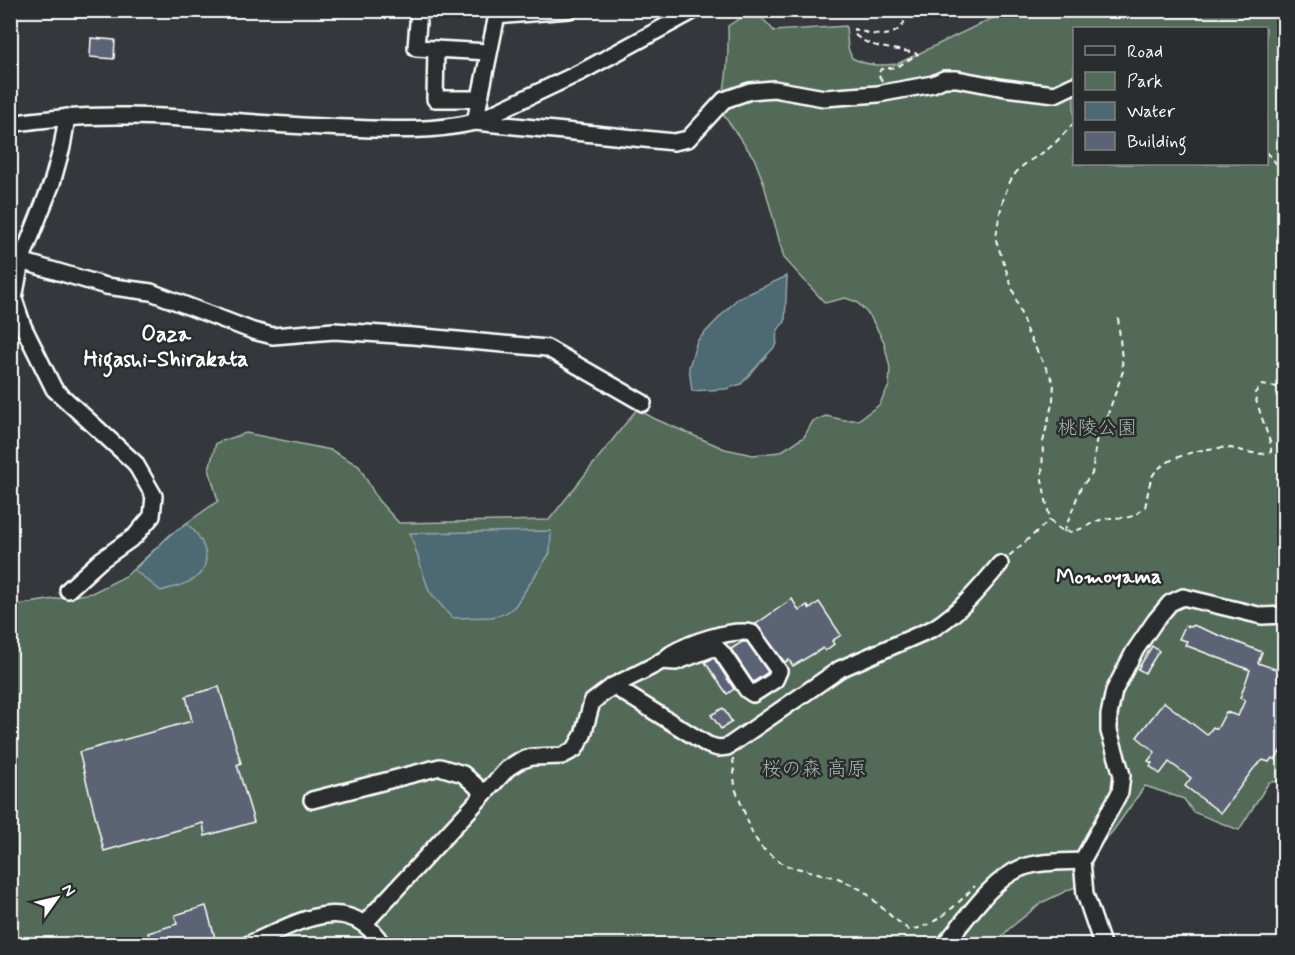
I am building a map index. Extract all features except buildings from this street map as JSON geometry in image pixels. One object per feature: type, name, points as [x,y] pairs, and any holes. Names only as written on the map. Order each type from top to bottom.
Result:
[{"type":"street","points":[[419,10],[416,48],[489,52]]},
{"type":"street","points":[[475,122],[497,13],[569,10]]},
{"type":"street","points":[[475,122],[581,72],[695,10]]},
{"type":"street","points":[[436,49],[435,99],[479,99]]},
{"type":"street","points":[[10,124],[67,117],[117,115],[299,127],[426,130],[475,122],[674,142],[687,139],[724,100],[750,91],[774,89],[824,98],[875,95],[957,78],[1005,88],[1054,94],[1073,86]]},
{"type":"street","points":[[67,117],[52,183],[16,261],[14,299],[23,326],[54,389],[135,463],[154,496],[152,516],[135,536],[101,560],[68,590]]},
{"type":"street","points":[[16,261],[106,286],[151,292],[253,331],[273,336],[334,331],[547,348],[643,403]]},
{"type":"street","points":[[613,686],[708,745],[718,748],[732,744],[840,669],[944,622],[966,603],[1000,564]]},
{"type":"street","points":[[1102,945],[1085,894],[1082,861],[1120,792],[1122,775],[1109,731],[1109,715],[1114,692],[1134,652],[1170,603],[1184,597],[1262,616],[1284,615]]},
{"type":"street","points":[[249,945],[284,928],[331,913],[346,915],[372,936],[484,793],[508,768],[532,757],[562,756],[575,749],[583,735],[592,702],[601,693],[662,661],[672,653],[714,636],[744,631],[752,633],[779,671],[775,680],[758,693],[753,694],[747,690],[716,647],[676,662],[662,661]]},
{"type":"street","points":[[312,800],[440,767],[464,774],[484,793]]},
{"type":"street","points":[[945,945],[998,882],[1021,869],[1043,863],[1082,861]]},
{"type":"path","points":[[875,95],[883,80],[878,74],[881,69],[897,67],[918,54],[869,44],[854,34],[854,29],[870,34],[892,35],[904,23],[901,10]]},
{"type":"path","points":[[1073,124],[1050,147],[1021,167],[1014,175],[1009,184],[996,240],[1027,332],[1054,383],[1053,400],[1043,442],[1042,480],[1050,520],[1064,532],[1079,531],[1104,519],[1126,519],[1133,516],[1145,507],[1149,485],[1158,469],[1163,464],[1181,456],[1199,451],[1228,448],[1256,453],[1271,452],[1272,448],[1254,394],[1262,385],[1284,387]]},
{"type":"path","points":[[1268,154],[1284,172]]},
{"type":"path","points":[[1064,532],[1081,487],[1092,474],[1097,435],[1107,417],[1123,370],[1118,317]]},
{"type":"path","points":[[1000,564],[1050,520]]},
{"type":"path","points":[[732,744],[735,788],[753,835],[762,848],[784,865],[838,878],[864,891],[909,930],[919,929],[951,910],[981,880]]},
{"type":"green space","points":[[1007,11],[1284,11],[1284,781],[1269,782],[1239,830],[1193,812],[1184,799],[1145,786],[1113,831],[1091,855],[1079,885],[1041,903],[994,944],[11,944],[11,606],[92,593],[126,576],[171,534],[218,501],[209,469],[216,443],[246,433],[331,450],[359,466],[378,500],[399,523],[549,520],[637,409],[725,449],[753,455],[780,452],[804,437],[813,421],[826,416],[858,420],[879,405],[889,386],[890,368],[884,342],[870,316],[857,302],[845,298],[825,303],[784,258],[763,181],[754,158],[720,110],[727,69],[728,26],[742,17],[753,15],[763,19],[774,31],[846,26],[848,48],[852,58],[863,63],[897,64]]},
{"type":"water","points":[[787,276],[785,322],[777,332],[777,344],[741,384],[726,389],[692,391],[689,367],[697,341],[737,299]]},
{"type":"water","points":[[187,524],[202,542],[206,556],[205,564],[193,580],[161,591],[134,570],[171,534]]},
{"type":"water","points":[[551,531],[550,553],[515,606],[506,613],[492,617],[452,618],[429,591],[410,533]]},
{"type":"district","name":"Oaza Higashi-Shirakata","points":[[166,348]]},
{"type":"district","name":"Momoyama","points":[[1109,577]]},
{"type":"park label","name":"桃陵公園","points":[[1097,428]]},
{"type":"park label","name":"桜の森 高原","points":[[814,769]]}]
